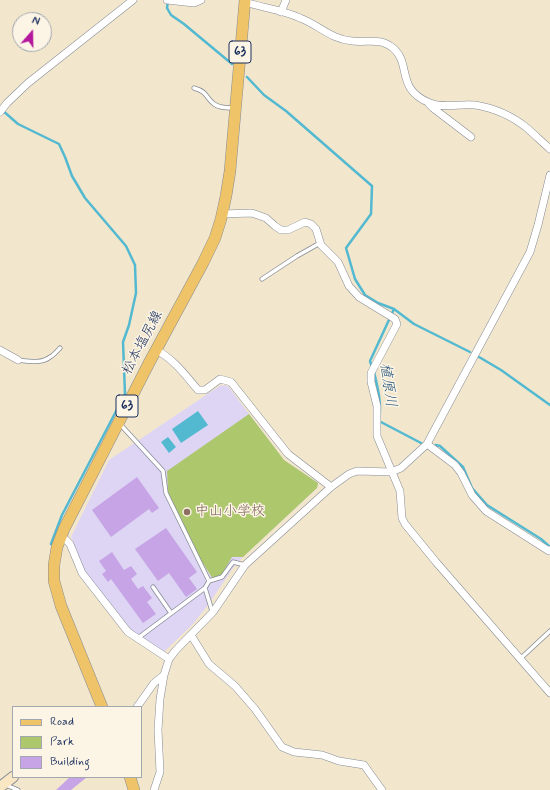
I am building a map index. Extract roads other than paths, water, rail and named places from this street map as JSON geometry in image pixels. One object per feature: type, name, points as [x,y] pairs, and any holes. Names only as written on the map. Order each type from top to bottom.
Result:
[{"type":"main road","name":"松本塩尻線","points":[[102,706],[62,606],[54,581],[54,565],[62,536],[118,423],[203,263],[214,238],[222,214],[230,171],[234,108],[245,1]]},
{"type":"main road","points":[[2,785],[12,778]]},
{"type":"main road","points":[[130,778],[134,790]]},
{"type":"street","points":[[0,112],[7,103],[28,83],[133,0]]},
{"type":"street","points":[[167,0],[194,3],[200,0]]},
{"type":"street","points":[[281,12],[286,0]]},
{"type":"street","points":[[245,1],[311,22],[332,36],[352,41],[375,40],[385,43],[394,49],[400,58],[408,85],[412,91],[428,102],[438,105],[474,105],[503,113],[527,129],[550,148]]},
{"type":"street","points":[[428,102],[432,108],[471,137]]},
{"type":"street","points":[[154,790],[160,772],[158,730],[160,699],[164,675],[169,659],[213,612],[245,565],[331,487],[349,474],[357,472],[391,472],[401,468],[427,444],[530,252],[550,175]]},
{"type":"street","points":[[222,214],[252,213],[266,218],[282,230],[288,230],[305,222],[311,224],[316,229],[321,245],[338,262],[349,286],[359,297],[395,319],[397,324],[371,374],[371,382],[377,406],[377,436],[400,491],[402,518],[405,524],[436,562],[550,693]]},
{"type":"street","points":[[0,350],[18,360]]},
{"type":"street","points":[[156,350],[174,362],[198,390],[205,390],[220,379],[231,382],[288,454],[331,487]]},
{"type":"street","points":[[427,444],[455,465],[461,473],[472,495],[486,511],[549,551],[550,550]]},
{"type":"street","points":[[62,536],[70,544],[82,573],[128,632],[169,659]]},
{"type":"street","points":[[191,635],[209,664],[236,686],[282,747],[294,752],[322,755],[339,761],[364,765],[382,790]]},
{"type":"street","points":[[138,706],[154,683],[164,675]]},
{"type":"lane","points":[[194,88],[202,90],[213,104],[219,107],[234,108]]},
{"type":"lane","points":[[262,279],[321,242]]},
{"type":"lane","points":[[18,360],[29,362],[46,360],[60,348]]},
{"type":"lane","points":[[118,423],[124,427],[163,471],[166,494],[209,581]]},
{"type":"lane","points":[[138,638],[205,588],[209,581],[222,577],[233,562],[245,565]]},
{"type":"lane","points":[[153,587],[172,613]]},
{"type":"lane","points":[[205,588],[213,612]]},
{"type":"lane","points":[[520,659],[550,631]]},
{"type":"lane","points":[[2,785],[18,790]]},
{"type":"water","points":[[198,411],[208,425],[181,443],[172,429]]},
{"type":"water","points":[[168,437],[176,447],[169,453],[161,442]]},
{"type":"waterway","points":[[168,1],[167,8],[171,15],[232,64]]},
{"type":"waterway","points":[[247,77],[264,95],[286,111],[372,186],[371,214],[346,248],[355,279],[365,295],[378,303],[394,309],[414,324],[470,352]]},
{"type":"waterway","points":[[2,110],[18,124],[59,144],[72,176],[85,198],[126,246],[135,265],[136,293],[129,325],[123,342],[125,394],[62,515],[51,544]]},
{"type":"waterway","name":"植原川","points":[[372,367],[370,361],[394,309]]},
{"type":"waterway","points":[[479,357],[501,370],[550,405]]},
{"type":"waterway","name":"植原川","points":[[374,372],[380,403],[379,421],[421,443]]},
{"type":"waterway","name":"植原川","points":[[436,445],[440,446],[463,467],[472,488],[487,505],[541,539],[550,547]]},
{"type":"place","name":"中山小学校","points":[[187,512]]}]
